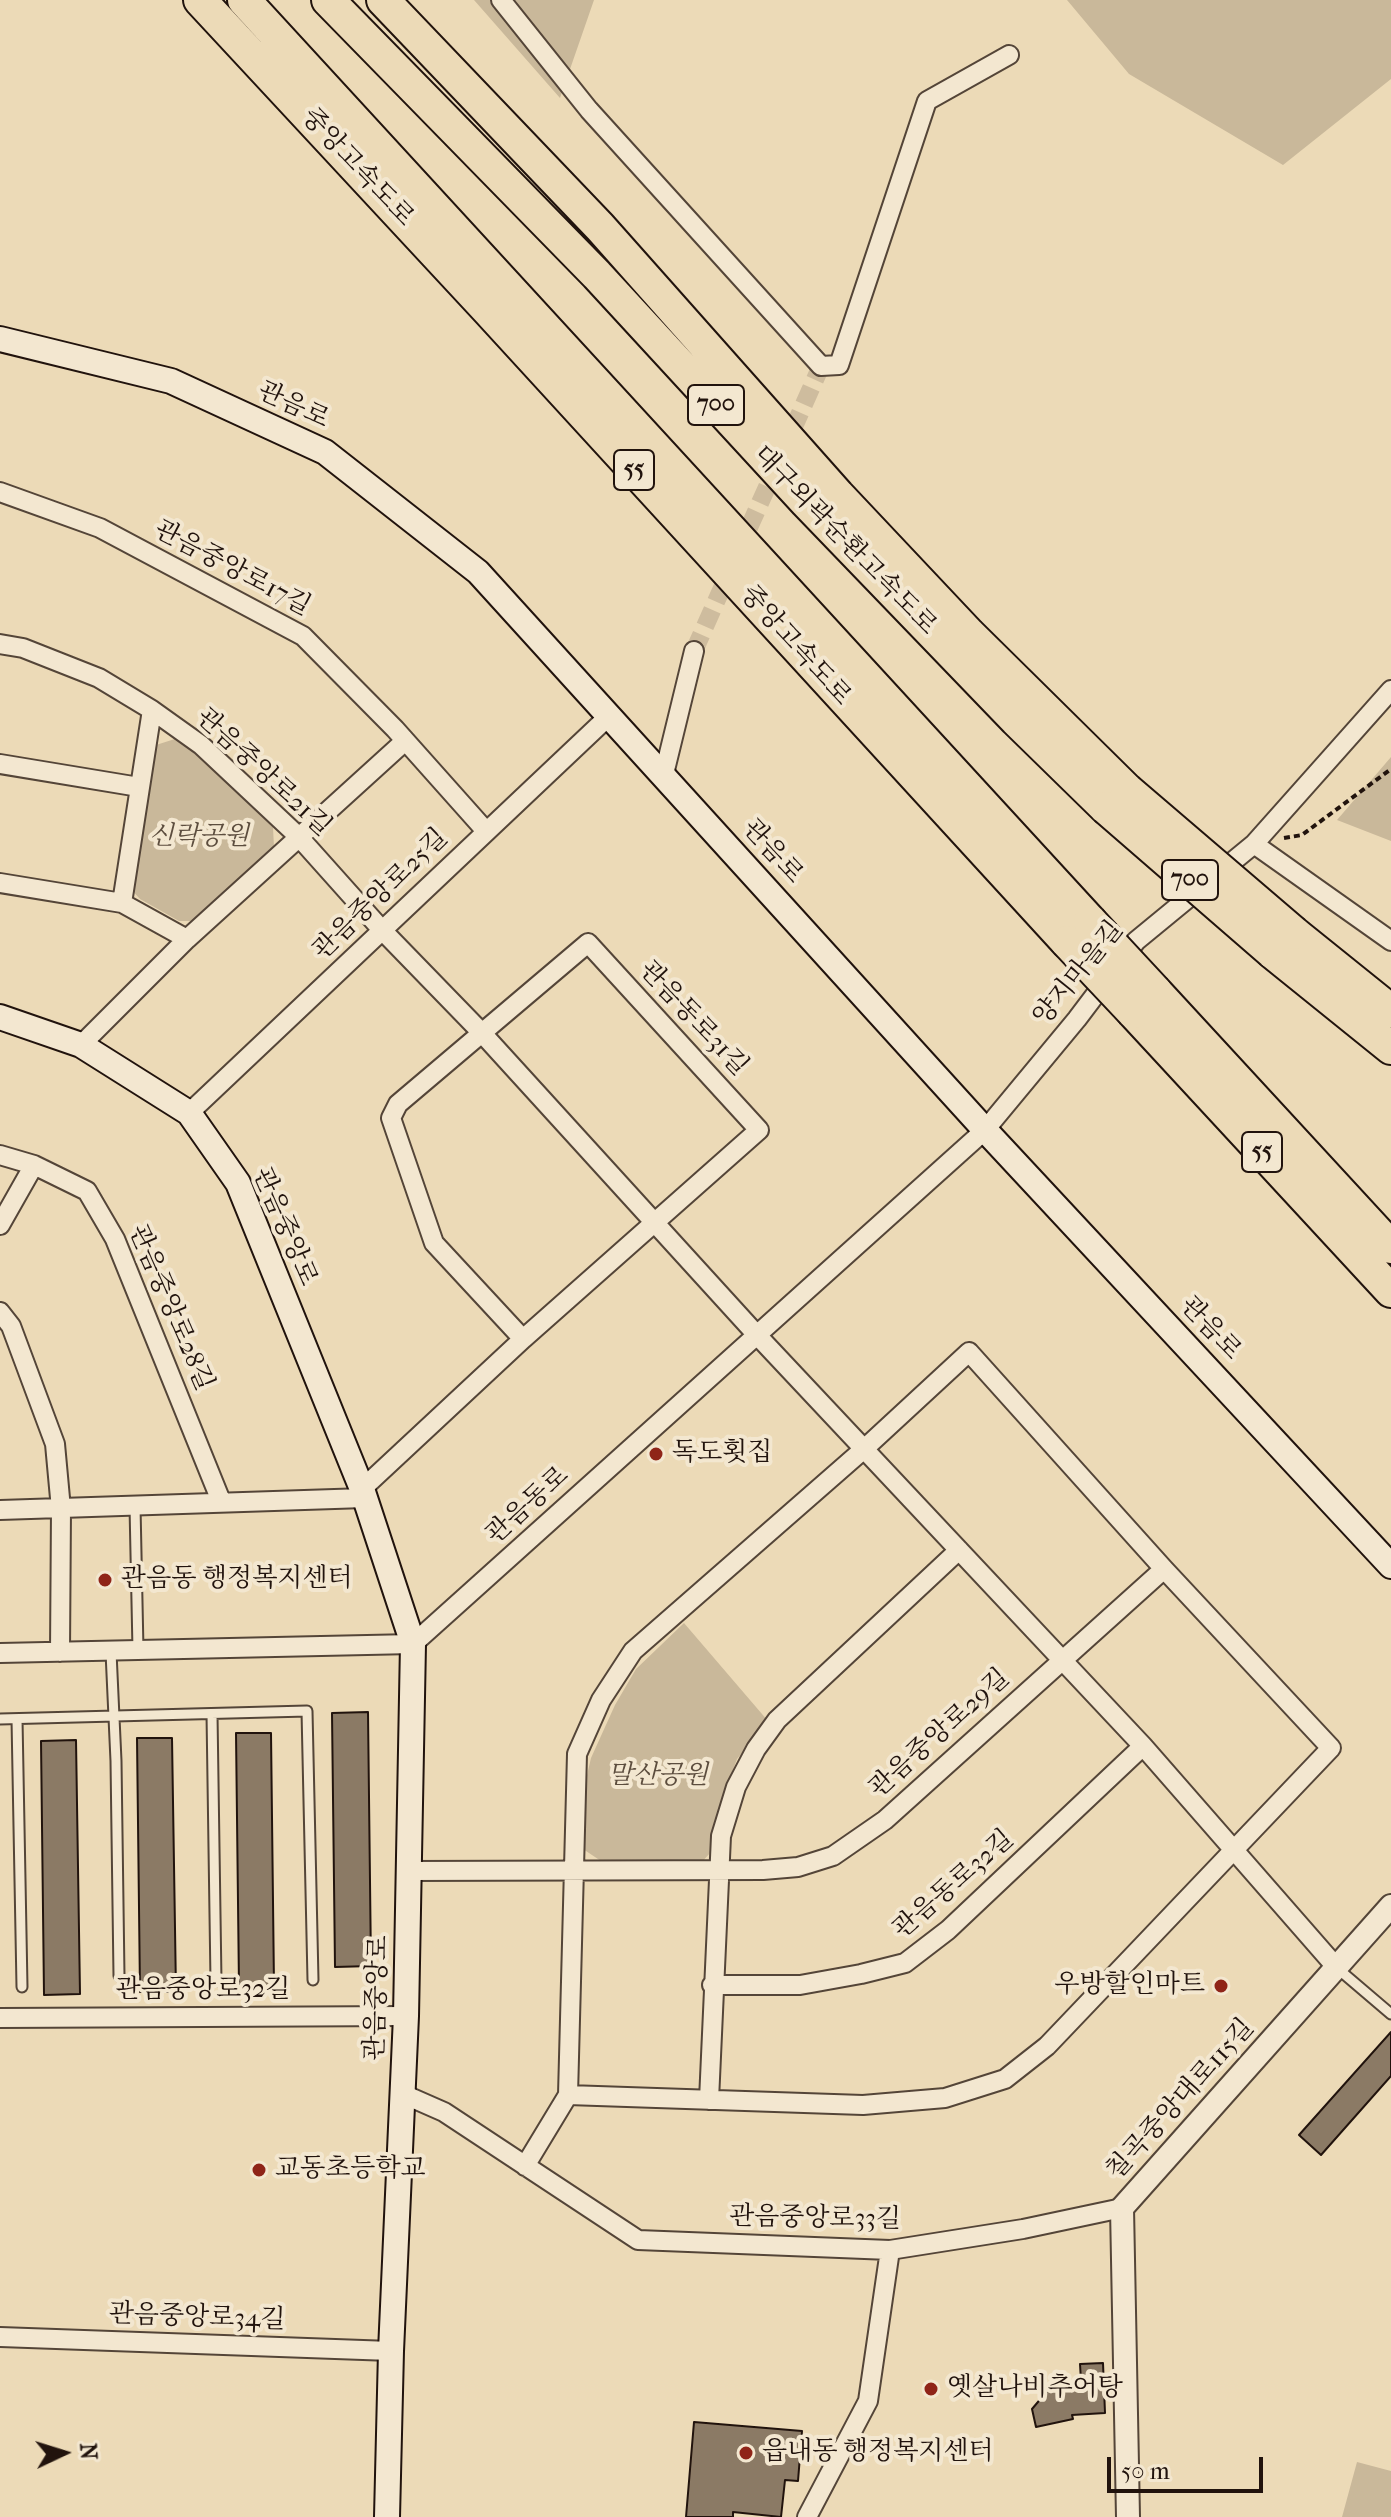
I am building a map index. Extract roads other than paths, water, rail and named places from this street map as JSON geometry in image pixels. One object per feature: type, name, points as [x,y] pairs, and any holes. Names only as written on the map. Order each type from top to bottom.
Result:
[{"type":"highway","name":"중앙고속도로","points":[[200,0],[488,310],[1144,1002],[1391,1247]]},
{"type":"highway","name":"중앙고속도로","points":[[244,0],[1078,931]]},
{"type":"highway","name":"대구외곽순환고속도로","points":[[328,0],[587,264],[838,536],[1006,709],[1117,799],[1283,942],[1391,1048]]},
{"type":"highway","name":"대구외곽순환고속도로","points":[[383,0],[600,227],[838,495],[1049,716],[1117,799]]},
{"type":"highway","name":"대구외곽순환고속도로","points":[[1283,942],[1391,1011]]},
{"type":"highway","name":"중앙고속도로","points":[[1144,1002],[1391,1291]]},
{"type":"main road","name":"관음로","points":[[0,339],[171,381],[325,452],[478,572],[985,1130],[1391,1566]]},
{"type":"main road","name":"관음중앙로","points":[[0,1017],[81,1045],[189,1113],[238,1183],[364,1494],[413,1644],[406,2016],[387,2517]]},
{"type":"street","points":[[501,0],[589,110],[821,366],[839,365],[927,101],[1009,55]]},
{"type":"street","name":"관음중앙로17길","points":[[0,492],[100,528],[303,636],[405,741],[485,830]]},
{"type":"street","name":"관음중앙로21길","points":[[0,644],[23,648],[99,678],[201,745],[298,836],[382,930]]},
{"type":"street","points":[[664,774],[694,651]]},
{"type":"street","name":"양지마을길","points":[[985,1130],[1077,1019],[1136,941],[1254,844],[1391,690]]},
{"type":"street","points":[[122,903],[152,710]]},
{"type":"street","name":"관음중앙로25길","points":[[189,1113],[610,715]]},
{"type":"street","points":[[81,1045],[187,939],[405,741]]},
{"type":"street","points":[[0,764],[139,787]]},
{"type":"street","points":[[1254,844],[1391,941]]},
{"type":"street","points":[[0,883],[122,903],[187,939]]},
{"type":"street","points":[[382,930],[481,1032],[756,1334],[1143,1746],[1337,1968]]},
{"type":"street","name":"관음동로31길","points":[[523,1339],[434,1243],[391,1118],[398,1104],[588,943],[759,1130],[655,1221]]},
{"type":"street","name":"관음동로","points":[[413,1644],[985,1130]]},
{"type":"street","name":"관음중앙로28길","points":[[0,1155],[34,1165],[87,1191],[115,1239],[221,1501]]},
{"type":"street","points":[[0,1225],[34,1165]]},
{"type":"street","points":[[0,1510],[364,1494],[523,1339],[655,1221]]},
{"type":"street","points":[[0,1312],[11,1326],[55,1444],[61,1509],[60,1652]]},
{"type":"street","points":[[525,2166],[568,2095],[577,1754],[601,1700],[633,1651],[864,1449],[969,1352],[1164,1569],[1331,1748],[1043,2050],[1005,2079],[945,2098],[863,2105],[568,2095]]},
{"type":"street","points":[[709,2100],[721,1836],[736,1787],[756,1749],[777,1720],[959,1550]]},
{"type":"street","name":"관음중앙로29길","points":[[409,1871],[720,1870],[798,1867],[833,1856],[885,1820],[1164,1569]]},
{"type":"street","points":[[0,1653],[413,1644]]},
{"type":"street","name":"관음동로32길","points":[[712,1985],[800,1985],[905,1963],[948,1930],[1143,1746]]},
{"type":"street","name":"칠곡중앙대로115길","points":[[1128,2517],[1122,2208],[1391,1906]]},
{"type":"street","name":"관음중앙로32길","points":[[0,2018],[406,2016]]},
{"type":"street","name":"관음중앙로33길","points":[[403,2094],[444,2112],[638,2240],[890,2250],[1023,2229],[1122,2208]]},
{"type":"street","points":[[807,2517],[868,2401],[890,2250]]},
{"type":"street","name":"관음중앙로34길","points":[[0,2337],[391,2351]]},
{"type":"lane","points":[[135,1506],[138,1651]]},
{"type":"lane","points":[[111,1652],[119,1976]]},
{"type":"lane","points":[[0,1719],[307,1711],[313,1980]]},
{"type":"lane","points":[[212,1714],[216,1981]]},
{"type":"lane","points":[[17,1719],[22,1987]]},
{"type":"lane","points":[[1337,1968],[1391,2014]]},
{"type":"tunnel","points":[[694,651],[821,366]]},
{"type":"place","name":"독도횟집","points":[[656,1454]]},
{"type":"place","name":"관음동 행정복지센터","points":[[105,1580]]},
{"type":"place","name":"우방할인마트","points":[[1221,1986]]},
{"type":"place","name":"교동초등학교","points":[[259,2170]]},
{"type":"place","name":"옛살나비추어탕","points":[[931,2389]]},
{"type":"place","name":"읍내동 행정복지센터","points":[[746,2453]]},
{"type":"park label","name":"신락공원","points":[[199,838]]},
{"type":"park label","name":"말산공원","points":[[658,1777]]}]
